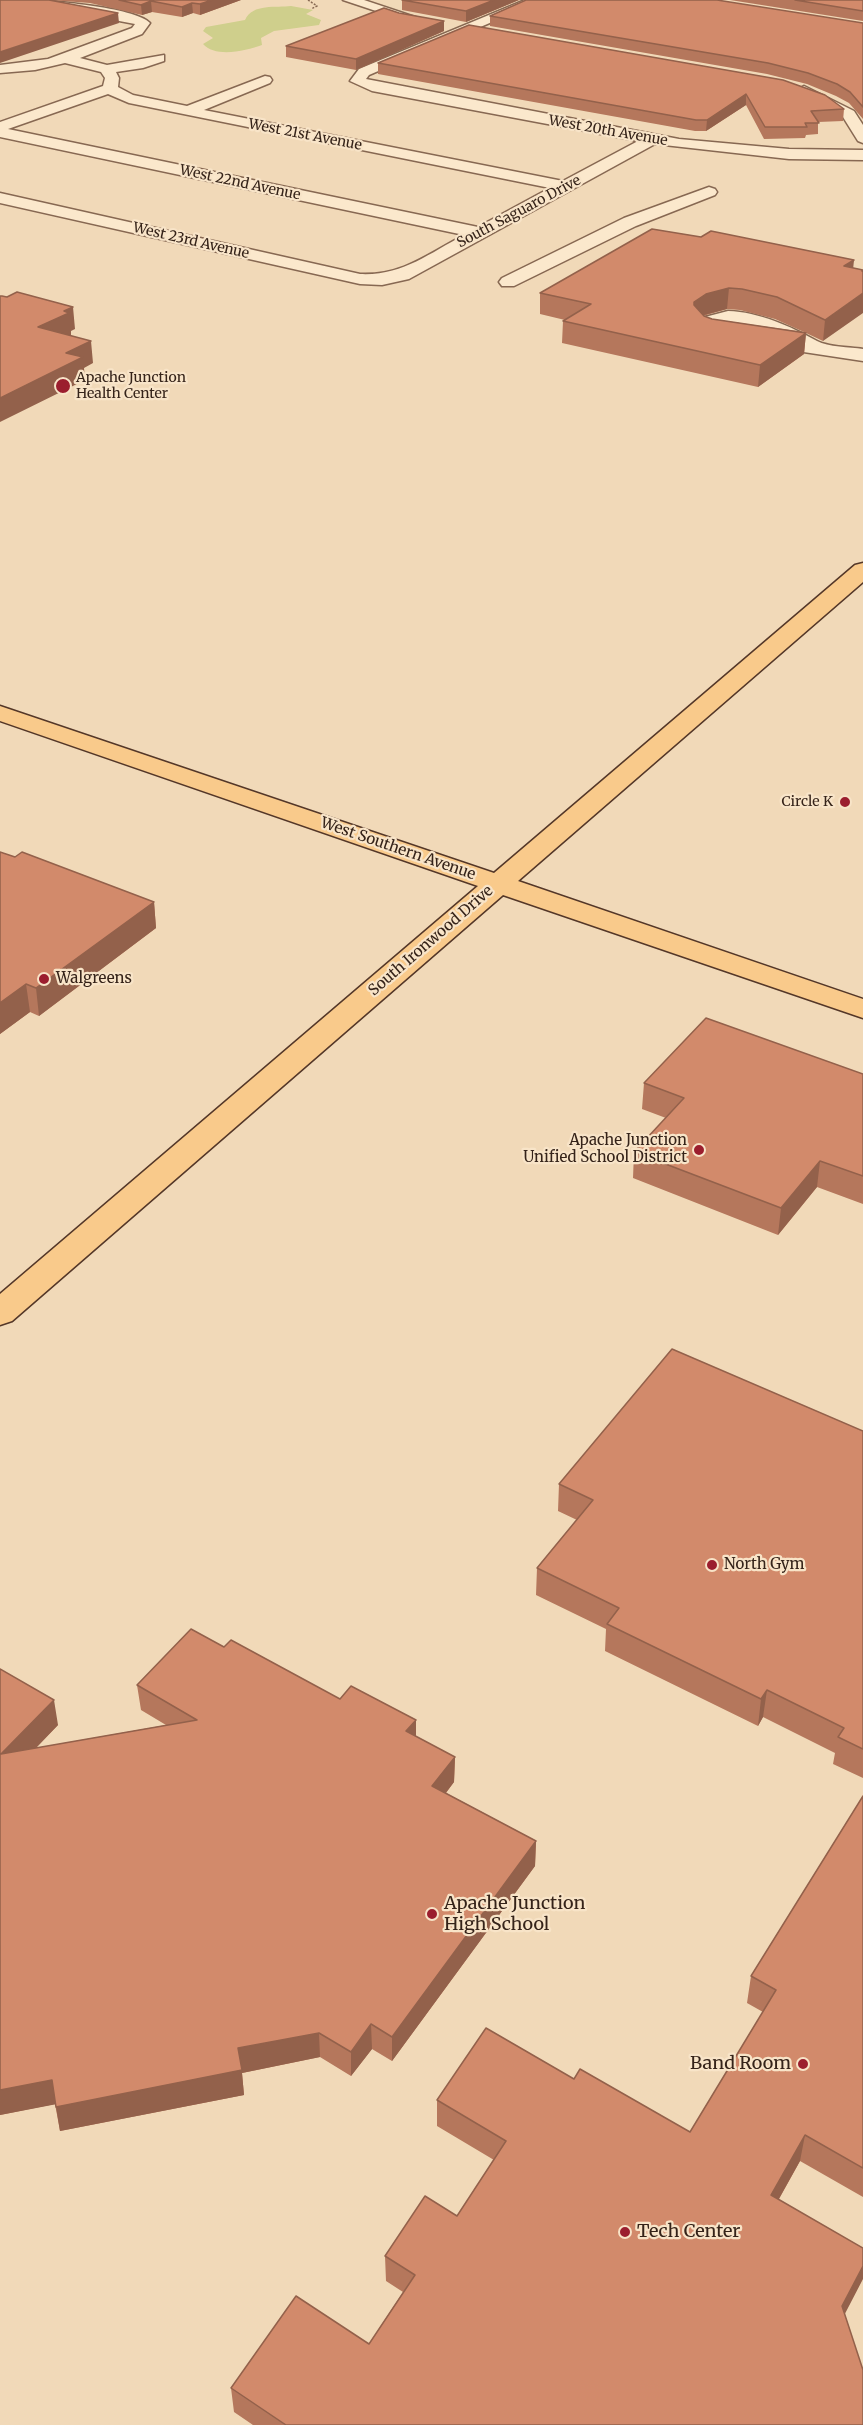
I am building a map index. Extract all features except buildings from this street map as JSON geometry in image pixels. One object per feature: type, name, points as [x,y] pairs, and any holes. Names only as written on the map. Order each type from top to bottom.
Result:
[{"type":"main road","name":"South Ironwood Drive","points":[[0,1313],[863,570]]},
{"type":"main road","name":"West Southern Avenue","points":[[0,713],[863,1009]]},
{"type":"street","points":[[350,0],[404,18],[489,33]]},
{"type":"street","points":[[466,29],[536,0]]},
{"type":"street","points":[[0,69],[18,70],[40,66],[137,31],[143,23],[132,18],[39,1]]},
{"type":"street","name":"West 20th Avenue","points":[[466,29],[364,72],[357,81],[372,87],[653,139],[789,154],[863,155]]},
{"type":"street","points":[[64,57],[107,69],[143,64],[159,58]]},
{"type":"street","points":[[0,127],[86,95],[110,90],[112,78],[107,69]]},
{"type":"street","points":[[188,111],[265,80]]},
{"type":"street","points":[[791,86],[827,100],[849,114],[863,138]]},
{"type":"street","name":"West 21st Avenue","points":[[110,90],[129,99],[567,187]]},
{"type":"street","points":[[827,100],[845,97]]},
{"type":"street","name":"West 22nd Avenue","points":[[0,132],[480,234]]},
{"type":"street","name":"South Saguaro Drive","points":[[382,280],[403,275],[653,139]]},
{"type":"street","points":[[508,282],[630,222],[709,192]]},
{"type":"street","name":"West 23rd Avenue","points":[[0,198],[360,279],[382,280]]},
{"type":"street","points":[[809,343],[863,355]]},
{"type":"path","points":[[308,0],[317,6],[311,9]]},
{"type":"green space","points":[[291,6],[313,10],[306,14],[321,20],[319,25],[274,31],[261,38],[262,45],[239,51],[215,51],[203,44],[213,38],[203,31],[206,27],[245,20],[253,11],[259,9]]},
{"type":"place","name":"Apache Junction Health Center","points":[[63,386]]},
{"type":"place","name":"Circle K","points":[[845,802]]},
{"type":"place","name":"Walgreens","points":[[44,979]]},
{"type":"place","name":"Apache Junction Unified School District","points":[[699,1150]]},
{"type":"place","name":"North Gym","points":[[712,1565]]},
{"type":"place","name":"Apache Junction High School","points":[[432,1914]]},
{"type":"place","name":"Band Room","points":[[803,2064]]},
{"type":"place","name":"Tech Center","points":[[625,2232]]}]
